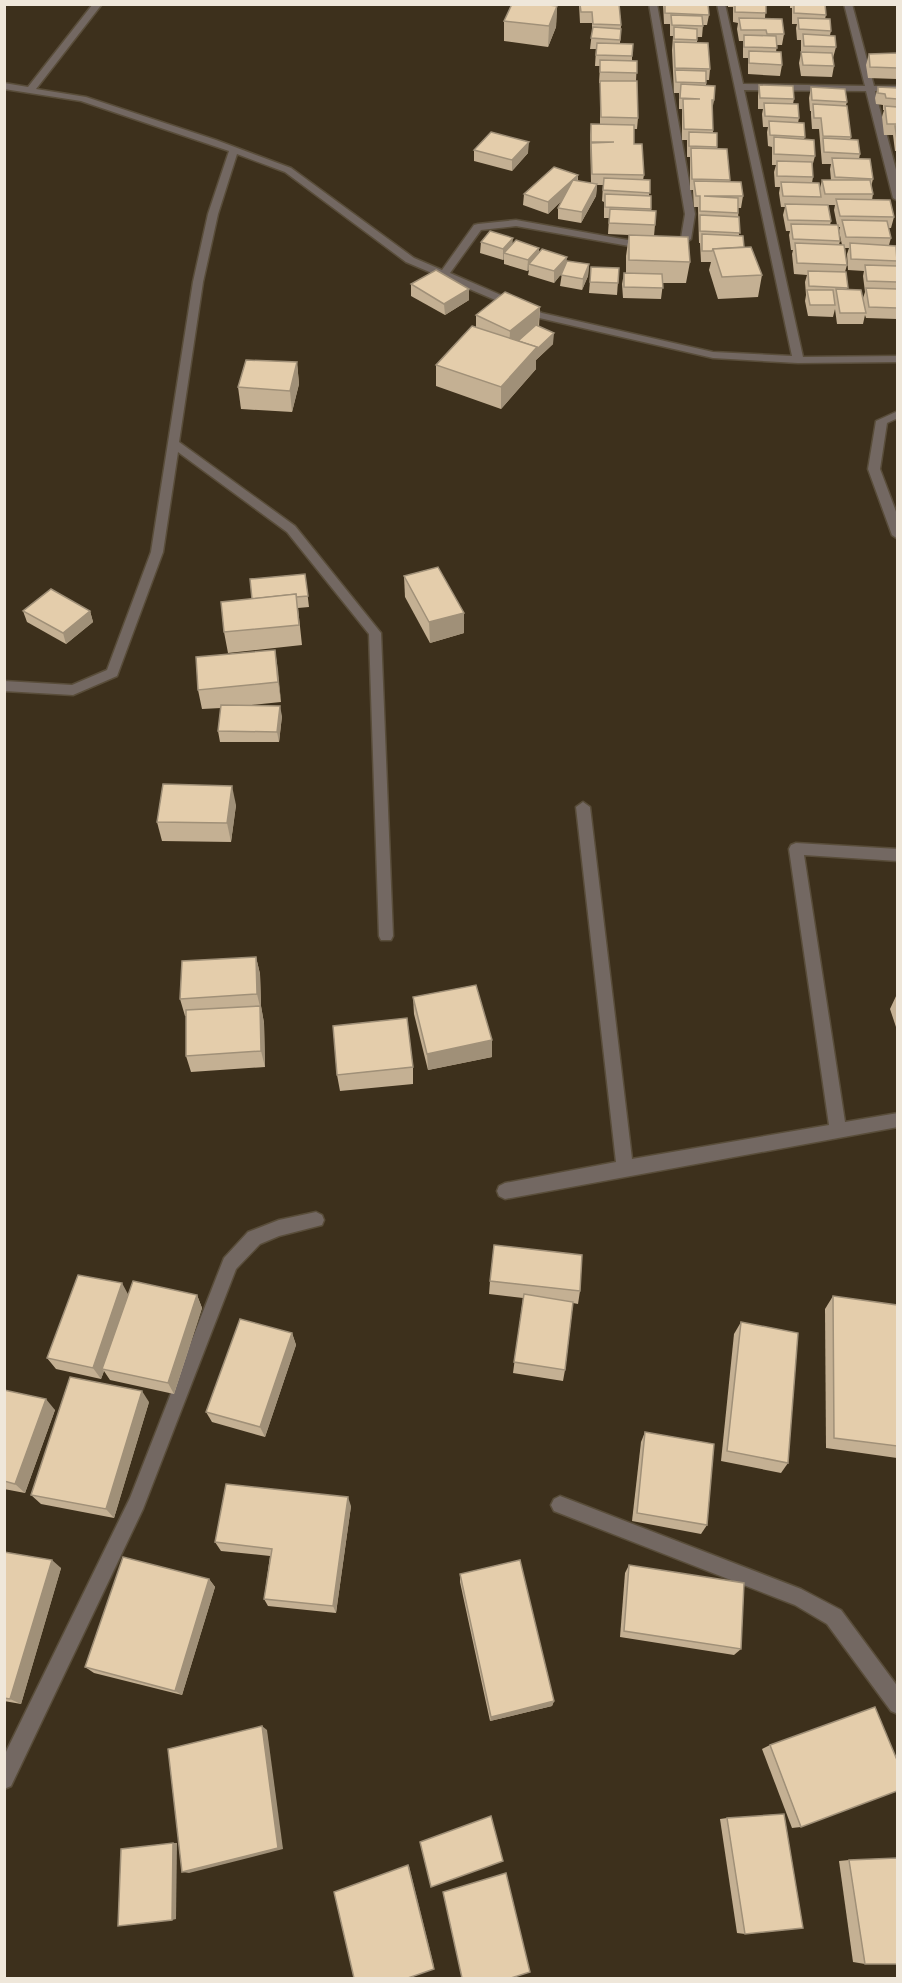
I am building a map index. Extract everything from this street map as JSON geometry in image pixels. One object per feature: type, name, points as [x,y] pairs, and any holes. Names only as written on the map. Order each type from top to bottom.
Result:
[{"type":"street","points":[[30,90],[98,4]]},
{"type":"street","points":[[444,274],[478,227],[516,223],[671,250],[686,239],[690,214],[653,4]]},
{"type":"street","points":[[721,4],[798,360]]},
{"type":"street","points":[[848,4],[897,198]]},
{"type":"street","points":[[4,86],[83,99],[288,170],[410,260],[539,315],[713,355],[798,360],[897,359]]},
{"type":"street","points":[[739,87],[897,89]]},
{"type":"street","points":[[4,686],[73,690],[112,673],[157,552],[198,282],[213,214],[234,150]]},
{"type":"street","points":[[897,414],[882,421],[874,469],[897,535]]},
{"type":"street","points":[[174,444],[291,529],[375,633],[386,936]]},
{"type":"street","points":[[583,807],[625,1168]]},
{"type":"street","points":[[838,1130],[796,849],[897,855]]},
{"type":"street","points":[[505,1191],[897,1120]]},
{"type":"street","points":[[4,1779],[137,1503],[230,1264],[254,1238],[279,1228],[316,1220]]},
{"type":"street","points":[[560,1505],[801,1598],[834,1617],[897,1704]]},
{"type":"building","points":[[512,4],[557,6],[549,26],[504,21]]},
{"type":"building","points":[[580,4],[619,4],[621,25],[593,24],[592,12],[581,12]]},
{"type":"building","points":[[665,4],[708,4],[709,15],[665,13]]},
{"type":"building","points":[[735,4],[766,4],[766,13],[735,12]]},
{"type":"building","points":[[794,4],[825,4],[826,15],[794,13]]},
{"type":"building","points":[[671,15],[702,16],[703,26],[672,25]]},
{"type":"building","points":[[739,18],[782,19],[784,34],[767,34],[766,30],[741,30]]},
{"type":"building","points":[[798,18],[830,19],[831,31],[799,29]]},
{"type":"building","points":[[593,27],[621,29],[620,40],[591,38]]},
{"type":"building","points":[[674,27],[697,29],[697,40],[674,39]]},
{"type":"building","points":[[803,34],[835,36],[836,47],[804,46]]},
{"type":"building","points":[[744,35],[776,36],[777,48],[744,47]]},
{"type":"building","points":[[674,42],[708,43],[710,69],[675,68]]},
{"type":"building","points":[[597,43],[633,44],[632,56],[596,55]]},
{"type":"building","points":[[749,51],[781,52],[782,65],[749,63]]},
{"type":"building","points":[[801,52],[832,53],[834,66],[803,65]]},
{"type":"building","points":[[897,53],[897,68],[870,67],[869,54]]},
{"type":"building","points":[[600,60],[637,61],[637,73],[600,72]]},
{"type":"building","points":[[675,70],[706,71],[706,83],[676,82]]},
{"type":"building","points":[[600,81],[637,81],[638,118],[601,117]]},
{"type":"building","points":[[681,84],[715,86],[714,100],[712,100],[713,130],[684,129],[683,99],[700,99],[680,98]]},
{"type":"building","points":[[759,85],[793,86],[794,99],[760,98]]},
{"type":"building","points":[[811,87],[845,89],[847,102],[812,100]]},
{"type":"building","points":[[878,87],[897,88],[897,99],[886,98],[885,94],[878,93]]},
{"type":"building","points":[[764,103],[798,104],[799,118],[765,116]]},
{"type":"building","points":[[813,104],[847,106],[851,137],[823,136],[821,118],[814,118]]},
{"type":"building","points":[[885,106],[897,107],[897,124],[887,124]]},
{"type":"building","points":[[769,121],[804,123],[805,137],[770,135]]},
{"type":"building","points":[[591,124],[634,125],[634,144],[642,144],[644,175],[592,174],[591,143],[614,142],[591,142]]},
{"type":"building","points":[[491,132],[529,142],[512,160],[474,150]]},
{"type":"building","points":[[689,132],[717,133],[717,147],[689,146]]},
{"type":"building","points":[[774,137],[814,140],[815,156],[774,154]]},
{"type":"building","points":[[823,138],[858,140],[860,154],[824,152]]},
{"type":"building","points":[[691,148],[727,149],[730,180],[692,179]]},
{"type":"building","points":[[832,158],[870,159],[873,179],[835,177]]},
{"type":"building","points":[[777,161],[812,162],[813,177],[777,176]]},
{"type":"building","points":[[554,167],[578,175],[548,202],[524,194]]},
{"type":"building","points":[[604,178],[650,180],[650,193],[603,190]]},
{"type":"building","points":[[573,180],[597,184],[582,212],[558,208]]},
{"type":"building","points":[[822,180],[870,180],[873,194],[825,194]]},
{"type":"building","points":[[694,181],[741,182],[743,196],[704,196],[738,198],[738,213],[700,211],[700,196],[696,196]]},
{"type":"building","points":[[781,182],[819,183],[821,197],[783,196]]},
{"type":"building","points":[[605,194],[651,196],[651,209],[605,207]]},
{"type":"building","points":[[836,199],[890,200],[894,217],[840,216]]},
{"type":"building","points":[[785,204],[828,205],[831,221],[788,220]]},
{"type":"building","points":[[610,209],[656,211],[655,225],[609,223]]},
{"type":"building","points":[[700,215],[739,217],[740,233],[700,231]]},
{"type":"building","points":[[842,220],[887,221],[891,238],[846,237]]},
{"type":"building","points":[[791,224],[838,225],[840,241],[793,239]]},
{"type":"building","points":[[490,231],[513,238],[503,249],[481,242]]},
{"type":"building","points":[[702,234],[743,236],[744,247],[702,251]]},
{"type":"building","points":[[629,235],[688,237],[690,262],[629,260]]},
{"type":"building","points":[[516,240],[539,248],[528,260],[504,253]]},
{"type":"building","points":[[795,243],[844,245],[847,265],[797,263]]},
{"type":"building","points":[[850,243],[896,246],[897,261],[851,259]]},
{"type":"building","points":[[751,247],[762,275],[722,277],[713,249]]},
{"type":"building","points":[[542,249],[567,257],[554,271],[529,264]]},
{"type":"building","points":[[567,261],[589,264],[583,279],[561,275]]},
{"type":"building","points":[[865,265],[897,266],[897,282],[867,281]]},
{"type":"building","points":[[591,267],[619,268],[618,283],[590,282]]},
{"type":"building","points":[[436,270],[469,289],[444,304],[411,284]]},
{"type":"building","points":[[808,271],[846,272],[848,288],[809,286]]},
{"type":"building","points":[[624,273],[662,274],[663,288],[624,287]]},
{"type":"building","points":[[866,288],[897,289],[897,308],[869,307]]},
{"type":"building","points":[[836,289],[861,290],[866,313],[840,313]]},
{"type":"building","points":[[807,290],[833,290],[835,305],[810,305]]},
{"type":"building","points":[[505,292],[540,307],[510,331],[476,315]]},
{"type":"building","points":[[536,325],[554,333],[537,349],[537,347],[518,341]]},
{"type":"building","points":[[472,326],[537,347],[501,387],[436,365]]},
{"type":"building","points":[[246,360],[297,362],[290,391],[238,387]]},
{"type":"building","points":[[438,567],[464,613],[429,622],[404,576]]},
{"type":"building","points":[[305,574],[308,596],[296,597],[296,594],[252,599],[250,579]]},
{"type":"building","points":[[51,589],[90,611],[63,633],[23,611]]},
{"type":"building","points":[[296,594],[299,625],[224,632],[221,602]]},
{"type":"building","points":[[275,650],[278,682],[198,690],[196,657]]},
{"type":"building","points":[[221,705],[280,706],[277,732],[218,731]]},
{"type":"building","points":[[163,784],[232,786],[227,823],[157,822]]},
{"type":"building","points":[[256,957],[257,994],[180,999],[182,961]]},
{"type":"building","points":[[476,985],[492,1040],[427,1054],[413,997]]},
{"type":"building","points":[[260,1006],[261,1051],[186,1056],[186,1010]]},
{"type":"building","points":[[407,1018],[413,1067],[337,1075],[333,1026]]},
{"type":"building","points":[[494,1245],[582,1255],[580,1291],[490,1281]]},
{"type":"building","points":[[78,1275],[122,1283],[93,1368],[47,1358]]},
{"type":"building","points":[[133,1281],[197,1295],[168,1383],[102,1369]]},
{"type":"building","points":[[524,1294],[573,1302],[565,1370],[514,1362]]},
{"type":"building","points":[[833,1296],[897,1305],[897,1446],[834,1438]]},
{"type":"building","points":[[240,1319],[292,1333],[260,1427],[206,1412]]},
{"type":"building","points":[[741,1322],[798,1333],[788,1463],[727,1451]]},
{"type":"building","points":[[70,1377],[142,1391],[106,1509],[31,1495]]},
{"type":"building","points":[[4,1390],[46,1399],[15,1484],[4,1481]]},
{"type":"building","points":[[645,1432],[714,1444],[707,1525],[637,1513]]},
{"type":"building","points":[[226,1484],[348,1497],[333,1606],[264,1599],[272,1549],[215,1542]]},
{"type":"building","points":[[4,1552],[52,1560],[10,1699],[4,1698]]},
{"type":"building","points":[[123,1557],[209,1579],[175,1691],[85,1667]]},
{"type":"building","points":[[520,1560],[554,1701],[491,1717],[460,1574]]},
{"type":"building","points":[[629,1565],[744,1583],[741,1649],[624,1631]]},
{"type":"building","points":[[875,1707],[897,1760],[897,1791],[801,1827],[770,1745]]},
{"type":"building","points":[[262,1726],[278,1848],[182,1872],[168,1749]]},
{"type":"building","points":[[784,1814],[803,1928],[745,1934],[727,1818]]},
{"type":"building","points":[[491,1816],[503,1861],[431,1887],[420,1842]]},
{"type":"building","points":[[173,1843],[172,1920],[118,1926],[121,1849]]},
{"type":"building","points":[[897,1858],[897,1964],[865,1964],[849,1860]]},
{"type":"building","points":[[408,1865],[434,1969],[408,1978],[354,1978],[334,1892]]},
{"type":"building","points":[[506,1873],[530,1972],[511,1978],[462,1978],[443,1892]]}]
